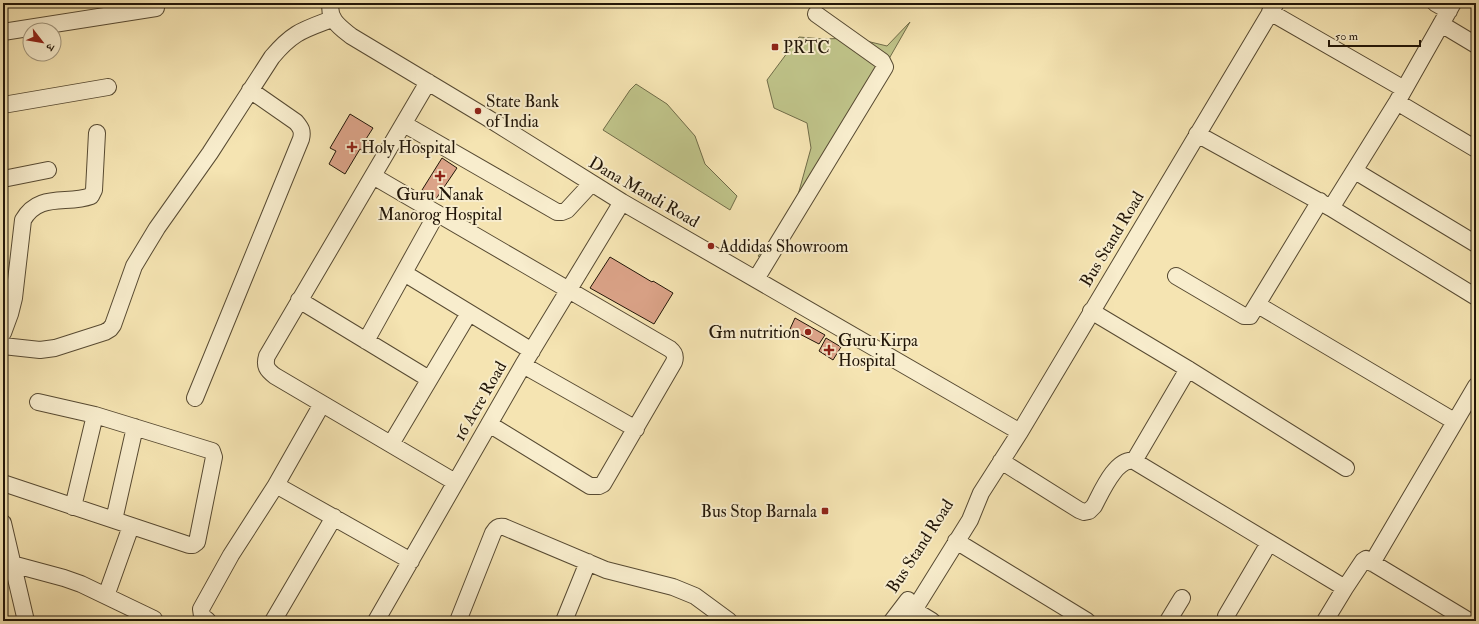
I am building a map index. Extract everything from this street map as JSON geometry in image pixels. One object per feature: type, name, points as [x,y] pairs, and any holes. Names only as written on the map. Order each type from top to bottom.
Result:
[{"type":"street","points":[[3,346],[40,350],[55,348],[105,332],[110,329],[115,320],[134,266],[156,228],[210,153],[272,57],[291,37],[300,31],[332,19],[331,3]]},
{"type":"street","points":[[3,32],[156,8]]},
{"type":"street","points":[[1273,8],[1476,149]]},
{"type":"street","name":"Bus Stand Road","points":[[892,621],[909,599],[960,517],[981,493],[1020,432],[1273,8]]},
{"type":"street","points":[[1176,276],[1244,316],[1250,316],[1325,205],[1355,171],[1400,96],[1444,10],[1476,45]]},
{"type":"street","points":[[756,279],[885,67],[882,61],[816,14]]},
{"type":"street","name":"Dana Mandi Road","points":[[332,19],[351,36],[428,82],[591,184],[1020,432]]},
{"type":"street","points":[[428,82],[299,300],[267,356],[265,364],[268,370],[275,376],[455,482]]},
{"type":"street","points":[[3,105],[108,87]]},
{"type":"street","points":[[195,398],[301,139],[301,128],[296,122],[250,90]]},
{"type":"street","points":[[404,124],[557,212],[567,210],[591,184]]},
{"type":"street","points":[[3,333],[14,298],[24,220],[28,212],[38,204],[91,196],[94,190],[97,133]]},
{"type":"street","points":[[1197,134],[1325,205],[1476,297]]},
{"type":"street","points":[[3,178],[48,170]]},
{"type":"street","points":[[1355,171],[1476,244]]},
{"type":"street","points":[[373,176],[670,348],[676,357],[636,429],[603,484],[599,486],[590,486],[489,424]]},
{"type":"street","name":"16 Acre Road","points":[[376,621],[523,364],[570,290],[622,202]]},
{"type":"street","points":[[366,341],[437,213]]},
{"type":"street","points":[[404,273],[532,351]]},
{"type":"street","points":[[299,300],[429,380]]},
{"type":"street","points":[[1258,305],[1454,421]]},
{"type":"street","points":[[1091,312],[1188,369],[1346,468]]},
{"type":"street","points":[[391,444],[469,313]]},
{"type":"street","points":[[523,364],[636,429]]},
{"type":"street","points":[[1134,461],[1188,369]]},
{"type":"street","points":[[1372,562],[1476,386]]},
{"type":"street","points":[[3,483],[189,545],[193,546],[198,538],[214,457],[212,451],[95,415],[38,402]]},
{"type":"street","points":[[208,621],[200,613],[201,609],[322,404]]},
{"type":"street","points":[[73,507],[95,415]]},
{"type":"street","points":[[114,520],[135,427]]},
{"type":"street","points":[[1001,461],[1084,512],[1089,511],[1094,506],[1116,468],[1122,462],[1129,460],[1134,461],[1345,588]]},
{"type":"street","points":[[276,484],[410,561]]},
{"type":"street","name":"Bus Stand Road","points":[[910,616],[973,514],[981,493]]},
{"type":"street","points":[[273,621],[334,517]]},
{"type":"street","points":[[3,523],[26,621]]},
{"type":"street","points":[[106,596],[132,526]]},
{"type":"street","points":[[458,621],[493,532],[500,526],[613,572],[673,587],[695,596],[729,621]]},
{"type":"street","points":[[956,541],[1087,621]]},
{"type":"street","points":[[1226,616],[1270,543]]},
{"type":"street","points":[[1325,621],[1364,559],[1372,562],[1469,621]]},
{"type":"street","points":[[564,621],[588,562]]},
{"type":"street","points":[[12,564],[64,578],[154,619]]},
{"type":"street","points":[[1168,621],[1182,598]]},
{"type":"street","points":[[910,616],[932,621]]},
{"type":"green space","points":[[910,22],[822,176],[769,262],[758,256],[793,213],[811,148],[807,123],[774,108],[767,80],[799,37],[823,39],[854,38],[887,46]]},
{"type":"green space","points":[[636,84],[667,104],[695,136],[705,164],[737,196],[730,210],[603,130],[630,90]]},
{"type":"building","points":[[350,114],[373,128],[366,139],[371,142],[365,152],[360,149],[345,174],[329,164],[336,151],[330,148]]},
{"type":"building","points":[[442,158],[457,168],[436,199],[422,190]]},
{"type":"building","points":[[610,257],[673,293],[654,324],[590,288]]},
{"type":"building","name":"Gm nutrition","points":[[795,318],[825,335],[819,344],[790,329]]},
{"type":"building","points":[[826,338],[841,347],[833,360],[819,351]]},
{"type":"place","name":"PRTC","points":[[775,47]]},
{"type":"place","name":"State Bank of India","points":[[478,111]]},
{"type":"place","name":"Holy Hospital","points":[[352,147]]},
{"type":"place","name":"Guru Nanak Manorog Hospital","points":[[440,176]]},
{"type":"place","name":"Addidas Showroom","points":[[711,246]]},
{"type":"place","name":"Gm nutrition","points":[[808,332]]},
{"type":"place","name":"Guru Kirpa Hospital","points":[[829,350]]},
{"type":"place","name":"Bus Stop Barnala","points":[[825,511]]}]
